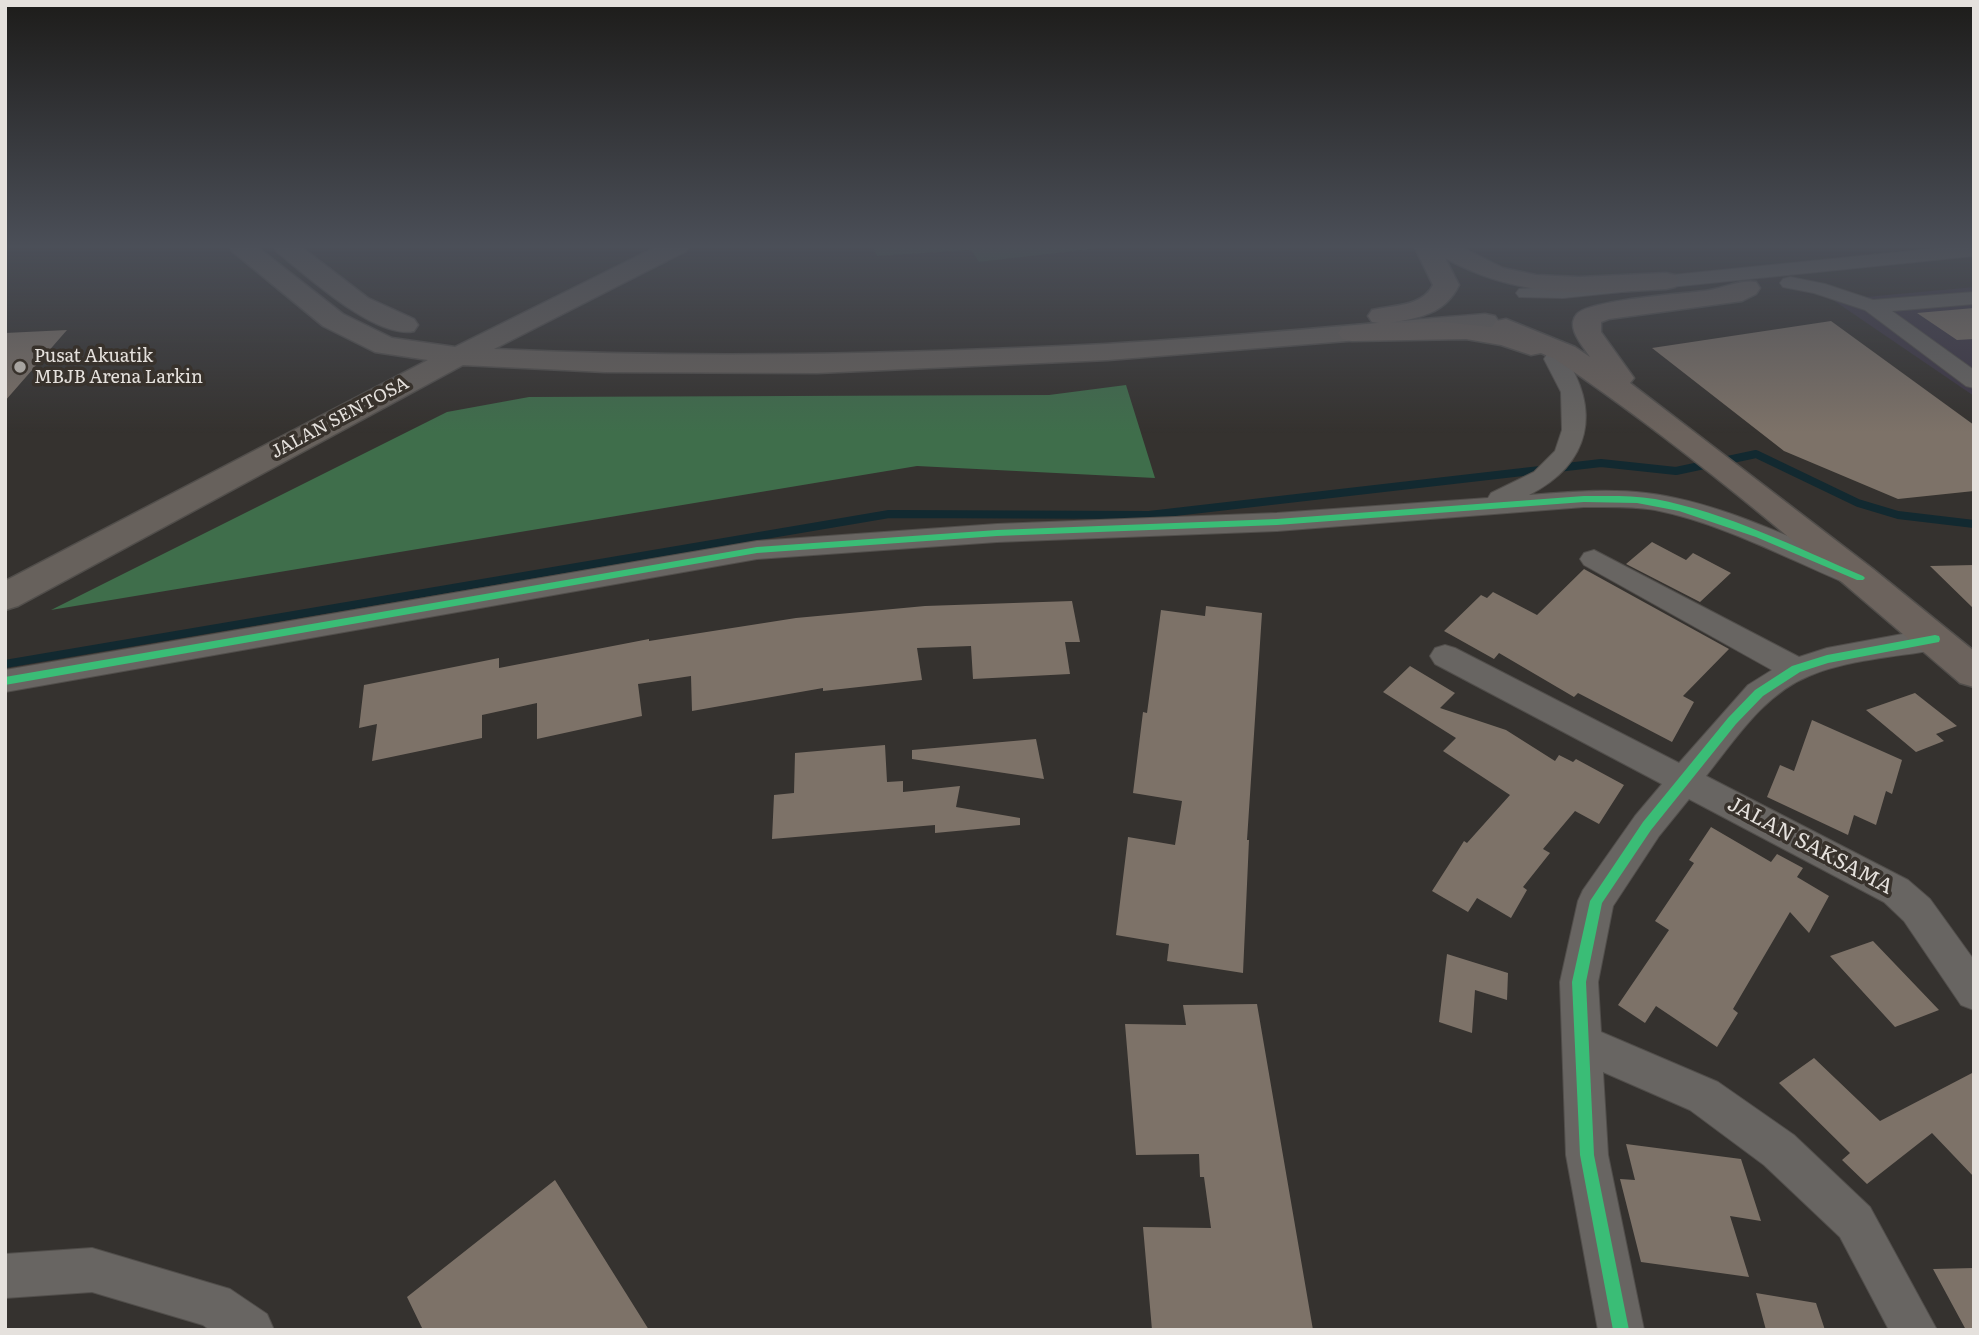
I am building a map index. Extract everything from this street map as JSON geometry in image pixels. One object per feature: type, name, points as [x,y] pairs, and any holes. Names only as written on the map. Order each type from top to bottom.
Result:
[{"type":"main road","points":[[318,308],[333,320],[385,346],[458,356],[606,363],[817,364],[1108,352],[1349,327],[1451,308]]},
{"type":"main road","points":[[368,308],[406,326],[490,340],[604,349],[664,350],[955,344],[1349,327],[1496,325],[1527,328],[1543,323],[1549,314]]},
{"type":"main road","name":"JALAN SENTOSA","points":[[5,597],[328,424],[553,308]]},
{"type":"main road","points":[[1349,327],[1422,308]]},
{"type":"main road","points":[[1469,308],[1469,311],[1496,325],[1565,353],[1630,394]]},
{"type":"main road","points":[[1546,308],[1549,314],[1630,394],[1936,639],[1974,673]]},
{"type":"main road","points":[[1630,394],[1587,332],[1588,318],[1638,308]]},
{"type":"main road","points":[[328,424],[358,397],[371,376],[365,362],[352,349],[333,320]]},
{"type":"main road","points":[[1349,327],[1490,333],[1517,341],[1630,394]]},
{"type":"main road","points":[[328,424],[447,380],[482,371],[606,363]]},
{"type":"street","points":[[1549,314],[1575,308]]},
{"type":"street","points":[[1875,308],[1974,382]]},
{"type":"street","points":[[1486,505],[1558,463],[1574,430],[1572,392],[1555,359]]},
{"type":"street","points":[[5,681],[757,550],[997,533],[1277,522],[1584,499],[1655,502],[1737,528],[1860,578]]},
{"type":"street","points":[[1594,559],[1796,669]]},
{"type":"street","points":[[1621,1330],[1587,1155],[1579,982],[1596,901],[1647,826],[1732,721],[1759,693],[1796,669],[1860,651],[1936,639]]},
{"type":"street","name":"JALAN SAKSAMA","points":[[1445,656],[1896,891],[1917,910],[1974,992]]},
{"type":"street","points":[[1581,1043],[1704,1096],[1779,1150],[1855,1222],[1914,1330]]},
{"type":"street","points":[[5,1276],[92,1270],[214,1305],[251,1330]]},
{"type":"shaded area","points":[[1845,308],[1974,308],[1974,396]]},
{"type":"green space","points":[[1126,385],[1155,478],[917,466],[51,610],[447,412],[529,397],[1049,395]]},
{"type":"building","points":[[1974,308],[1974,339],[1957,340],[1917,313]]},
{"type":"building","points":[[1831,321],[1974,425],[1974,491],[1898,499],[1784,451],[1652,348]]},
{"type":"building","name":"Pusat Akuatik MBJB Arena Larkin","points":[[67,330],[5,401],[5,333]]},
{"type":"building","points":[[1652,542],[1686,560],[1693,553],[1731,573],[1700,602],[1626,564]]},
{"type":"building","points":[[1974,565],[1974,609],[1930,566]]},
{"type":"building","points":[[1584,569],[1729,649],[1683,696],[1694,702],[1672,742],[1578,693],[1574,697],[1499,653],[1494,659],[1444,631],[1481,595],[1487,598],[1493,592],[1537,615]]},
{"type":"building","points":[[1072,601],[1080,642],[1065,642],[1070,674],[973,679],[971,646],[917,648],[922,680],[823,691],[823,688],[692,711],[691,676],[638,684],[642,716],[537,739],[537,703],[482,715],[482,738],[372,761],[377,724],[359,728],[364,685],[499,658],[499,668],[649,639],[796,618],[925,606]]},
{"type":"building","points":[[1206,606],[1262,613],[1247,840],[1243,973],[1167,961],[1169,944],[1116,935],[1128,837],[1175,845],[1182,801],[1133,793],[1143,712],[1147,713],[1161,610],[1205,616]]},
{"type":"building","points":[[1410,666],[1455,693],[1440,708],[1506,730],[1555,761],[1559,755],[1573,762],[1576,759],[1624,785],[1599,824],[1575,811],[1543,849],[1550,853],[1523,887],[1527,890],[1511,918],[1477,898],[1468,912],[1432,891],[1464,841],[1467,843],[1510,795],[1443,751],[1456,738],[1383,692]]},
{"type":"building","points":[[1915,693],[1957,726],[1936,734],[1944,741],[1916,752],[1866,710]]},
{"type":"building","points":[[1812,720],[1902,760],[1892,794],[1886,791],[1876,825],[1854,815],[1848,835],[1767,797],[1780,765],[1794,771]]},
{"type":"building","points":[[1036,739],[1044,779],[912,759],[912,750]]},
{"type":"building","points":[[885,745],[887,782],[903,781],[903,792],[960,786],[956,807],[1020,818],[1020,825],[935,833],[935,825],[772,839],[774,795],[794,793],[795,753]]},
{"type":"building","points":[[1711,827],[1771,862],[1777,854],[1803,868],[1797,877],[1829,896],[1809,933],[1790,912],[1733,1009],[1738,1013],[1717,1047],[1656,1006],[1645,1023],[1618,1005],[1669,930],[1655,921],[1694,863],[1689,860]]},
{"type":"building","points":[[1873,941],[1939,1010],[1895,1027],[1830,956]]},
{"type":"building","points":[[1447,954],[1508,973],[1507,1000],[1475,990],[1472,1033],[1439,1022]]},
{"type":"building","points":[[1257,1004],[1313,1330],[1152,1330],[1143,1227],[1211,1228],[1204,1177],[1200,1177],[1199,1154],[1136,1155],[1125,1024],[1186,1025],[1183,1005]]},
{"type":"building","points":[[1814,1058],[1880,1121],[1974,1072],[1974,1177],[1932,1133],[1867,1184],[1842,1160],[1850,1153],[1779,1083]]},
{"type":"building","points":[[1626,1144],[1741,1159],[1761,1221],[1730,1216],[1749,1277],[1641,1262],[1620,1179],[1635,1180]]},
{"type":"building","points":[[555,1180],[649,1330],[423,1330],[407,1297]]},
{"type":"building","points":[[1974,1268],[1974,1330],[1966,1330],[1933,1269]]},
{"type":"building","points":[[1756,1293],[1816,1303],[1825,1330],[1766,1330]]},
{"type":"waterway","points":[[5,664],[889,514],[1149,515],[1601,463],[1676,471],[1756,454],[1858,503],[1898,515],[1974,524]]},
{"type":"cycle path","points":[[5,681],[757,550],[997,533],[1277,522],[1584,499],[1637,500],[1681,508],[1759,535],[1860,578]]},
{"type":"cycle path","points":[[1621,1330],[1587,1155],[1579,982],[1596,901],[1647,826],[1732,721],[1759,693],[1796,669],[1827,659],[1935,639]]},
{"type":"place","name":"Pusat Akuatik MBJB Arena Larkin","points":[[20,367]]}]
